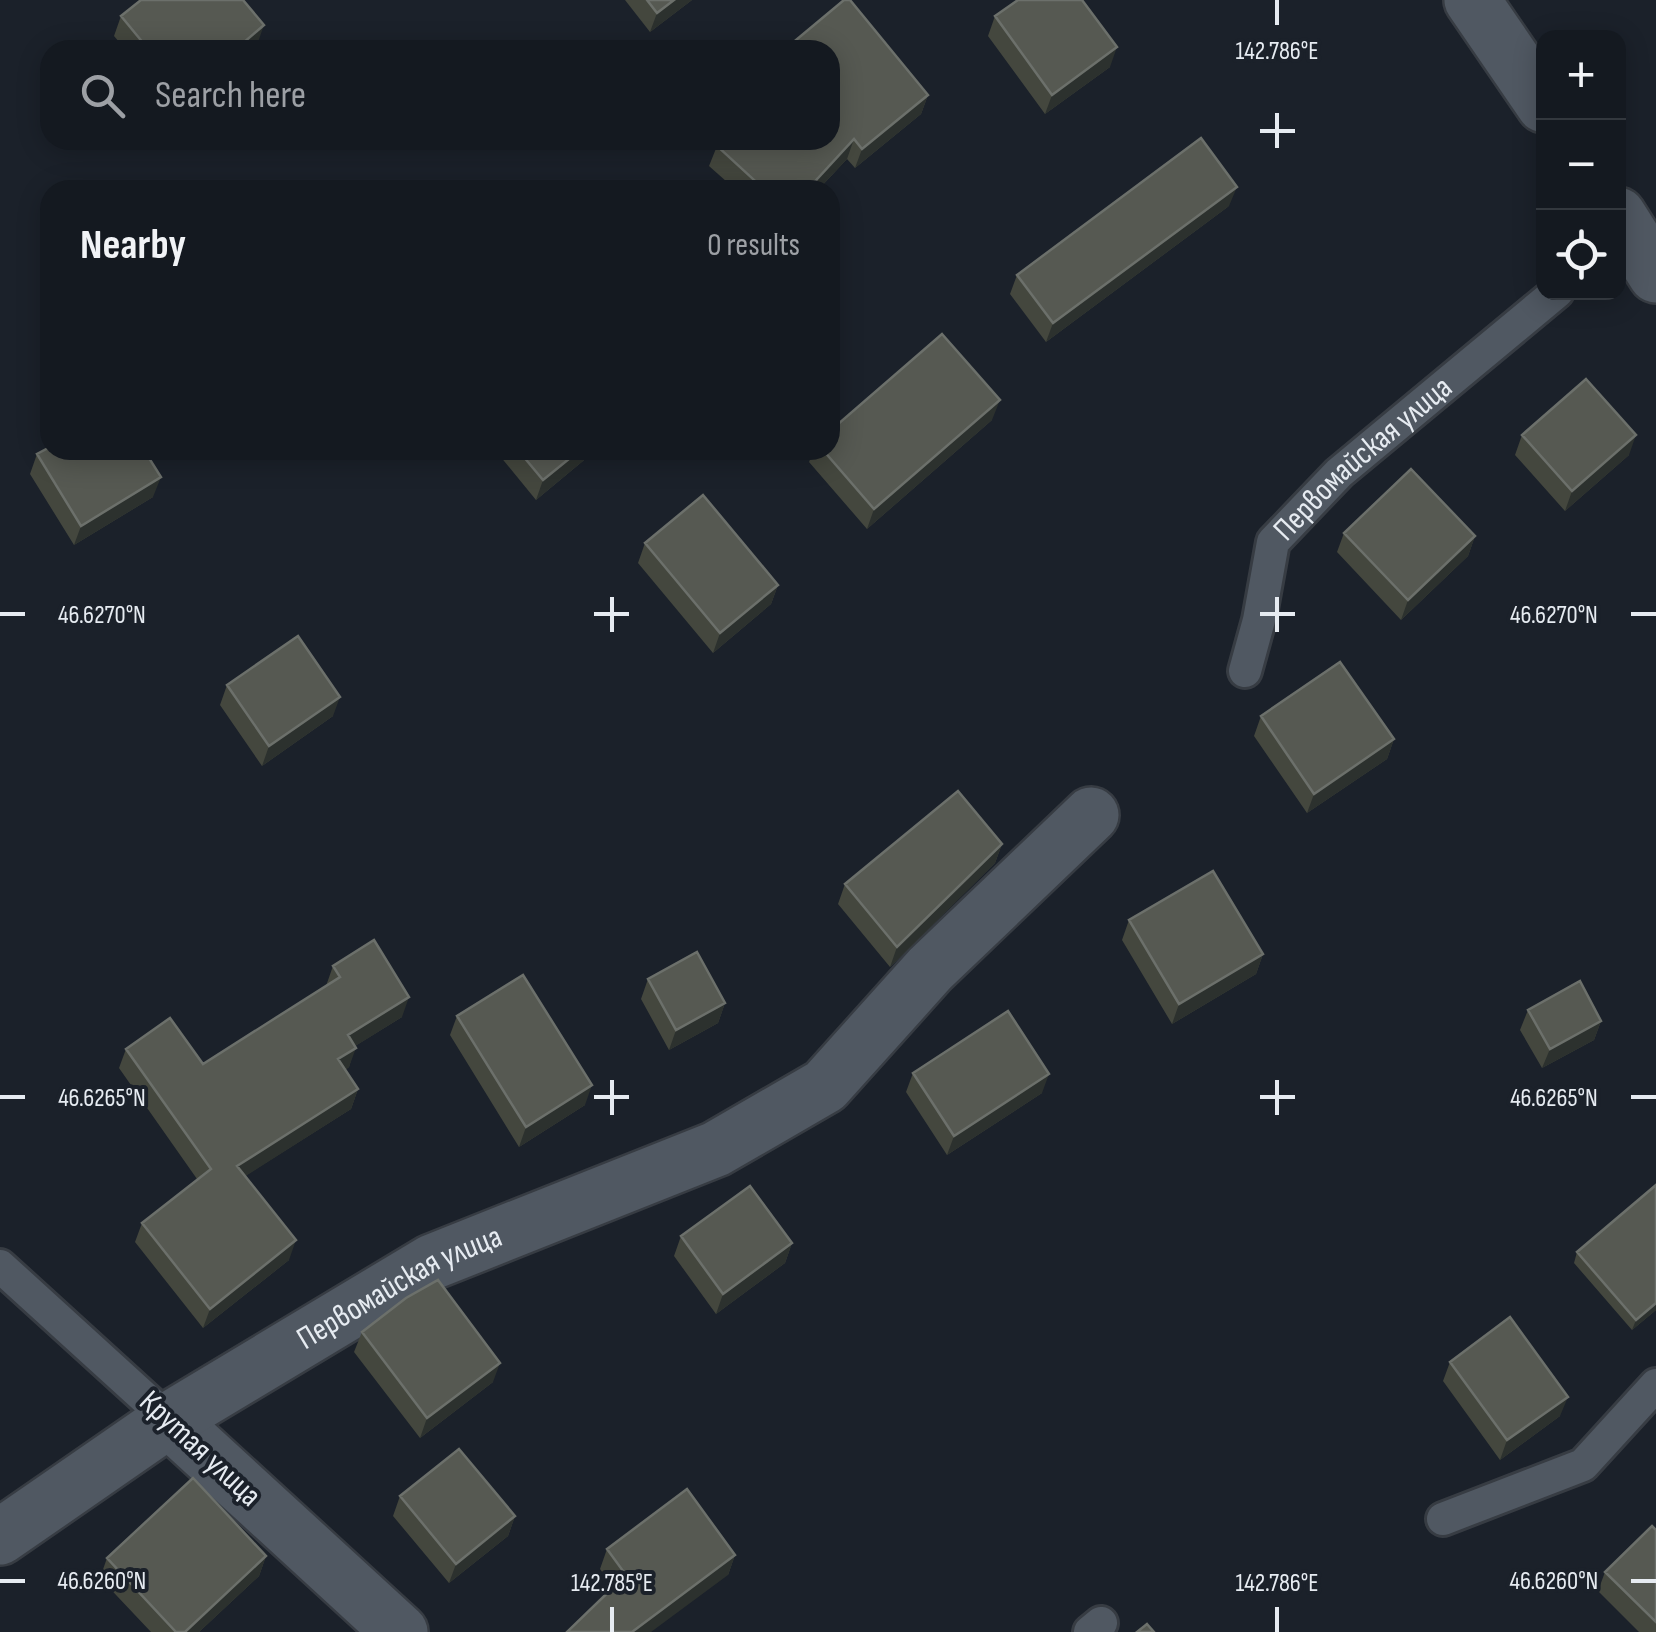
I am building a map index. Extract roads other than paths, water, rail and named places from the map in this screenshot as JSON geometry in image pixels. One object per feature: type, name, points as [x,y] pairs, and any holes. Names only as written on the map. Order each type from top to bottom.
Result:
[{"type":"street","points":[[1472,0],[1536,93]]},
{"type":"street","name":"Первомайская улица","points":[[0,1537],[170,1420],[432,1262],[716,1150],[824,1086],[930,969],[1091,815]]},
{"type":"street","name":"Крутая улица","points":[[170,1420],[400,1632]]},
{"type":"lane","name":"Первомайская улица","points":[[1245,671],[1260,620],[1274,542],[1339,473],[1548,300]]},
{"type":"lane","name":"Крутая улица","points":[[0,1266],[170,1420]]},
{"type":"lane","points":[[1442,1519],[1583,1464],[1656,1384]]}]
